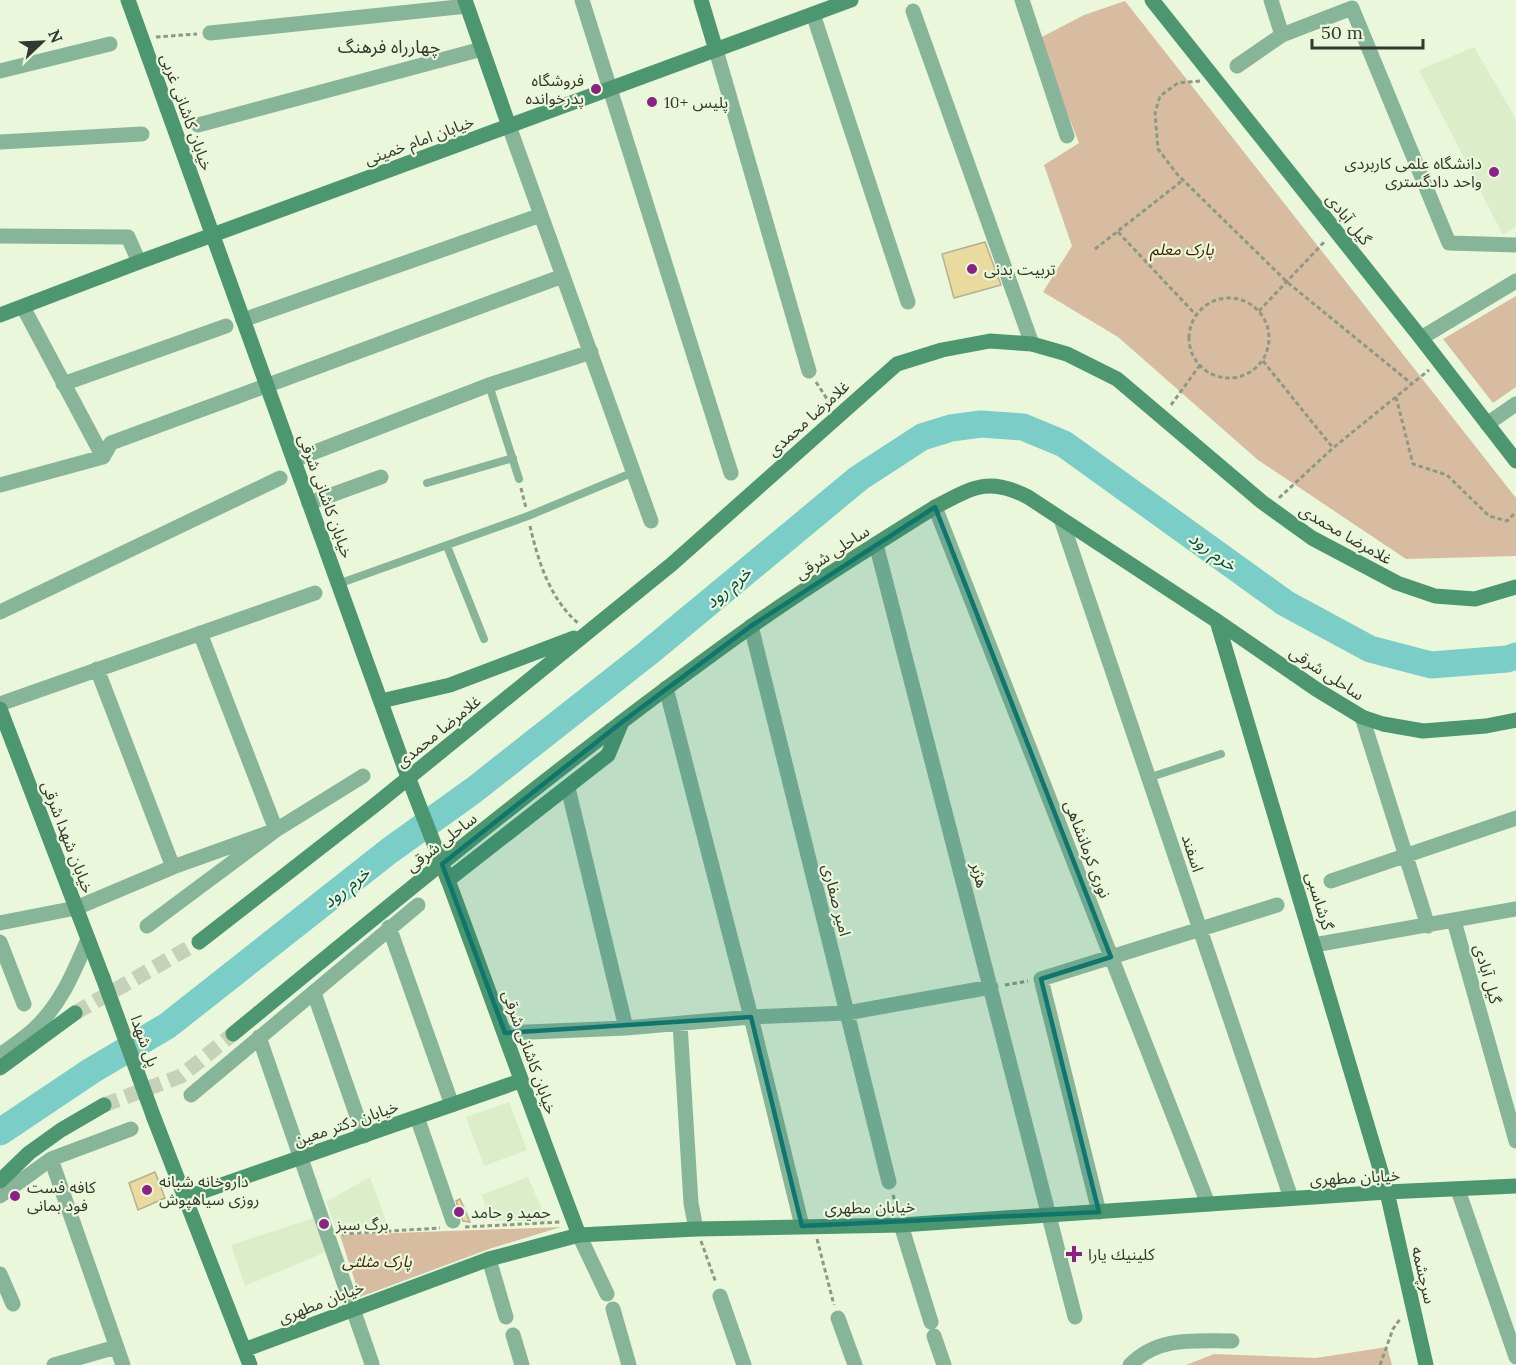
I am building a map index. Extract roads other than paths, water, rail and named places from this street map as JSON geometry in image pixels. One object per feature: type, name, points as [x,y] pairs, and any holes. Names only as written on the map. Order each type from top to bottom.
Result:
[{"type":"main road","name":"خیابان کاشانی غربی","points":[[128,0],[213,235]]},
{"type":"main road","points":[[702,0],[716,50]]},
{"type":"main road","name":"گیل آبادی","points":[[1152,0],[1516,461]]},
{"type":"main road","name":"خیابان امام خمینی","points":[[0,315],[844,1]]},
{"type":"main road","points":[[466,3],[509,126]]},
{"type":"main road","name":"خیابان کاشانی شرقی","points":[[213,235],[405,769],[579,1235]]},
{"type":"main road","name":"غلامرضا محمدی","points":[[199,942],[375,806],[672,564],[897,364],[942,350],[990,341],[1032,344],[1067,354],[1117,379],[1269,507],[1312,538],[1397,584],[1435,596],[1475,599],[1516,587]]},
{"type":"main road","name":"ساحلی شرقی","points":[[233,1034],[386,908],[622,722],[751,626],[935,507],[965,492],[988,485],[1010,487],[1028,497],[1316,689],[1362,717],[1383,724],[1423,731],[1486,726],[1516,720]]},
{"type":"main road","name":"گرشاسبی","points":[[1217,621],[1387,1192]]},
{"type":"main road","points":[[381,701],[450,686],[588,632]]},
{"type":"main road","name":"خیابان شهدا شرقی","points":[[0,709],[103,978]]},
{"type":"main road","points":[[448,880],[608,755],[622,722]]},
{"type":"main road","name":"پل شهدا","points":[[103,978],[184,1198]]},
{"type":"main road","points":[[0,1068],[75,1012]]},
{"type":"main road","name":"خیابان دکتر معین","points":[[184,1198],[520,1081]]},
{"type":"main road","points":[[0,1181],[29,1153],[61,1130],[104,1105]]},
{"type":"main road","name":"خیابان مطهری","points":[[244,1350],[489,1259],[579,1235],[696,1229],[901,1225],[1208,1203],[1516,1186]]},
{"type":"main road","name":"سرچشمه","points":[[1387,1192],[1426,1365]]},
{"type":"main road","points":[[184,1198],[250,1365]]},
{"type":"street","points":[[582,0],[731,473]]},
{"type":"street","points":[[1022,0],[1067,136]]},
{"type":"street","points":[[1271,0],[1282,35]]},
{"type":"street","points":[[210,33],[466,3]]},
{"type":"street","points":[[1237,66],[1282,35],[1352,8],[1449,243],[1516,245]]},
{"type":"street","points":[[913,11],[1032,344]]},
{"type":"street","points":[[813,14],[908,302]]},
{"type":"street","points":[[0,71],[110,44]]},
{"type":"street","points":[[198,125],[482,49]]},
{"type":"street","points":[[716,50],[809,371]]},
{"type":"street","points":[[509,126],[651,521]]},
{"type":"street","points":[[4,142],[142,134]]},
{"type":"street","points":[[243,320],[541,215]]},
{"type":"street","points":[[0,236],[128,237],[139,262]]},
{"type":"street","points":[[0,485],[103,457],[111,443],[268,387],[563,276]]},
{"type":"street","points":[[1421,338],[1516,281]]},
{"type":"street","points":[[22,307],[103,457]]},
{"type":"street","points":[[63,384],[226,326]]},
{"type":"street","points":[[294,460],[489,385],[591,352]]},
{"type":"street","points":[[1487,424],[1516,404]]},
{"type":"street","points":[[309,503],[381,477]]},
{"type":"street","points":[[0,612],[280,478]]},
{"type":"street","name":"نوری کرمانشاهی","points":[[935,507],[1208,1203]]},
{"type":"street","name":"اسفند","points":[[1060,519],[1291,1198]]},
{"type":"street","name":"هژبر","points":[[876,544],[1075,1317]]},
{"type":"street","points":[[0,704],[315,592]]},
{"type":"street","name":"امیر صفاری","points":[[751,626],[889,1182]]},
{"type":"street","points":[[200,633],[276,830]]},
{"type":"street","points":[[97,669],[173,867]]},
{"type":"street","points":[[666,688],[808,1226]]},
{"type":"street","points":[[1362,717],[1428,926]]},
{"type":"street","points":[[147,926],[276,830],[363,776]]},
{"type":"street","points":[[567,788],[627,1028]]},
{"type":"street","points":[[1331,881],[1516,818]]},
{"type":"street","points":[[0,923],[76,908],[173,867],[276,830]]},
{"type":"street","points":[[1099,1212],[1041,979],[1277,904]]},
{"type":"street","points":[[191,1095],[418,905]]},
{"type":"street","points":[[1314,945],[1516,909]]},
{"type":"street","name":"گیل آبادی","points":[[1454,921],[1516,1141]]},
{"type":"street","points":[[389,927],[452,1105]]},
{"type":"street","points":[[0,1055],[34,1029],[53,1008],[72,977],[88,939]]},
{"type":"street","points":[[0,942],[24,1004]]},
{"type":"street","points":[[505,1033],[627,1028],[752,1017],[847,1013],[991,987]]},
{"type":"street","points":[[314,993],[364,1136]]},
{"type":"street","points":[[680,1024],[691,1203],[696,1229]]},
{"type":"street","points":[[260,1037],[372,1364]]},
{"type":"street","points":[[417,1117],[453,1221]]},
{"type":"street","points":[[0,1196],[51,1160],[131,1129]]},
{"type":"street","points":[[51,1160],[123,1365]]},
{"type":"street","points":[[1458,1190],[1516,1357]]},
{"type":"street","points":[[901,1225],[944,1365]]},
{"type":"street","points":[[579,1235],[607,1294]]},
{"type":"street","points":[[489,1259],[506,1317]]},
{"type":"street","points":[[0,1274],[12,1304]]},
{"type":"street","points":[[720,1296],[744,1365]]},
{"type":"street","points":[[613,1309],[629,1365]]},
{"type":"street","points":[[837,1311],[855,1365]]},
{"type":"street","points":[[513,1335],[522,1365]]},
{"type":"street","points":[[1130,1365],[1142,1353],[1173,1342],[1232,1341]]},
{"type":"street","points":[[54,1365],[116,1347]]},
{"type":"lane","points":[[489,385],[519,479]]},
{"type":"lane","points":[[427,483],[513,458]]},
{"type":"lane","points":[[339,584],[528,516],[634,472]]},
{"type":"lane","points":[[447,546],[484,639]]},
{"type":"lane","points":[[1148,778],[1221,754]]},
{"type":"waterway","name":"خرم رود","points":[[0,1132],[91,1071],[167,1026],[389,851],[474,790],[648,653],[859,478],[922,437],[951,428],[981,424],[1023,427],[1064,444],[1285,603],[1370,649],[1431,665],[1507,659],[1516,656]]},
{"type":"tunnel","points":[[75,1013],[199,942]]},
{"type":"tunnel","points":[[104,1105],[181,1076],[233,1034]]},
{"type":"place","name":"فروشگاه پدرخوانده","points":[[596,89]]},
{"type":"place","name":"پلیس +10","points":[[652,102]]},
{"type":"place","name":"دانشگاه علمی کاربردی واحد دادگستری","points":[[1494,172]]},
{"type":"place","name":"تربیت بدنی","points":[[972,269]]},
{"type":"place","name":"داروخانه شبانه روزی سیاهپوش","points":[[147,1190]]},
{"type":"place","name":"کافه فست فود بمانی","points":[[15,1196]]},
{"type":"place","name":"حمید و حامد","points":[[459,1212]]},
{"type":"place","name":"برگ سبز","points":[[324,1224]]},
{"type":"place","name":"كلينيك يارا","points":[[1074,1254]]},
{"type":"district","name":"چهارراه فرهنگ","points":[[389,46]]},
{"type":"park label","name":"پارک معلم","points":[[1182,249]]},
{"type":"park label","name":"پارک مثلثی","points":[[377,1261]]}]
